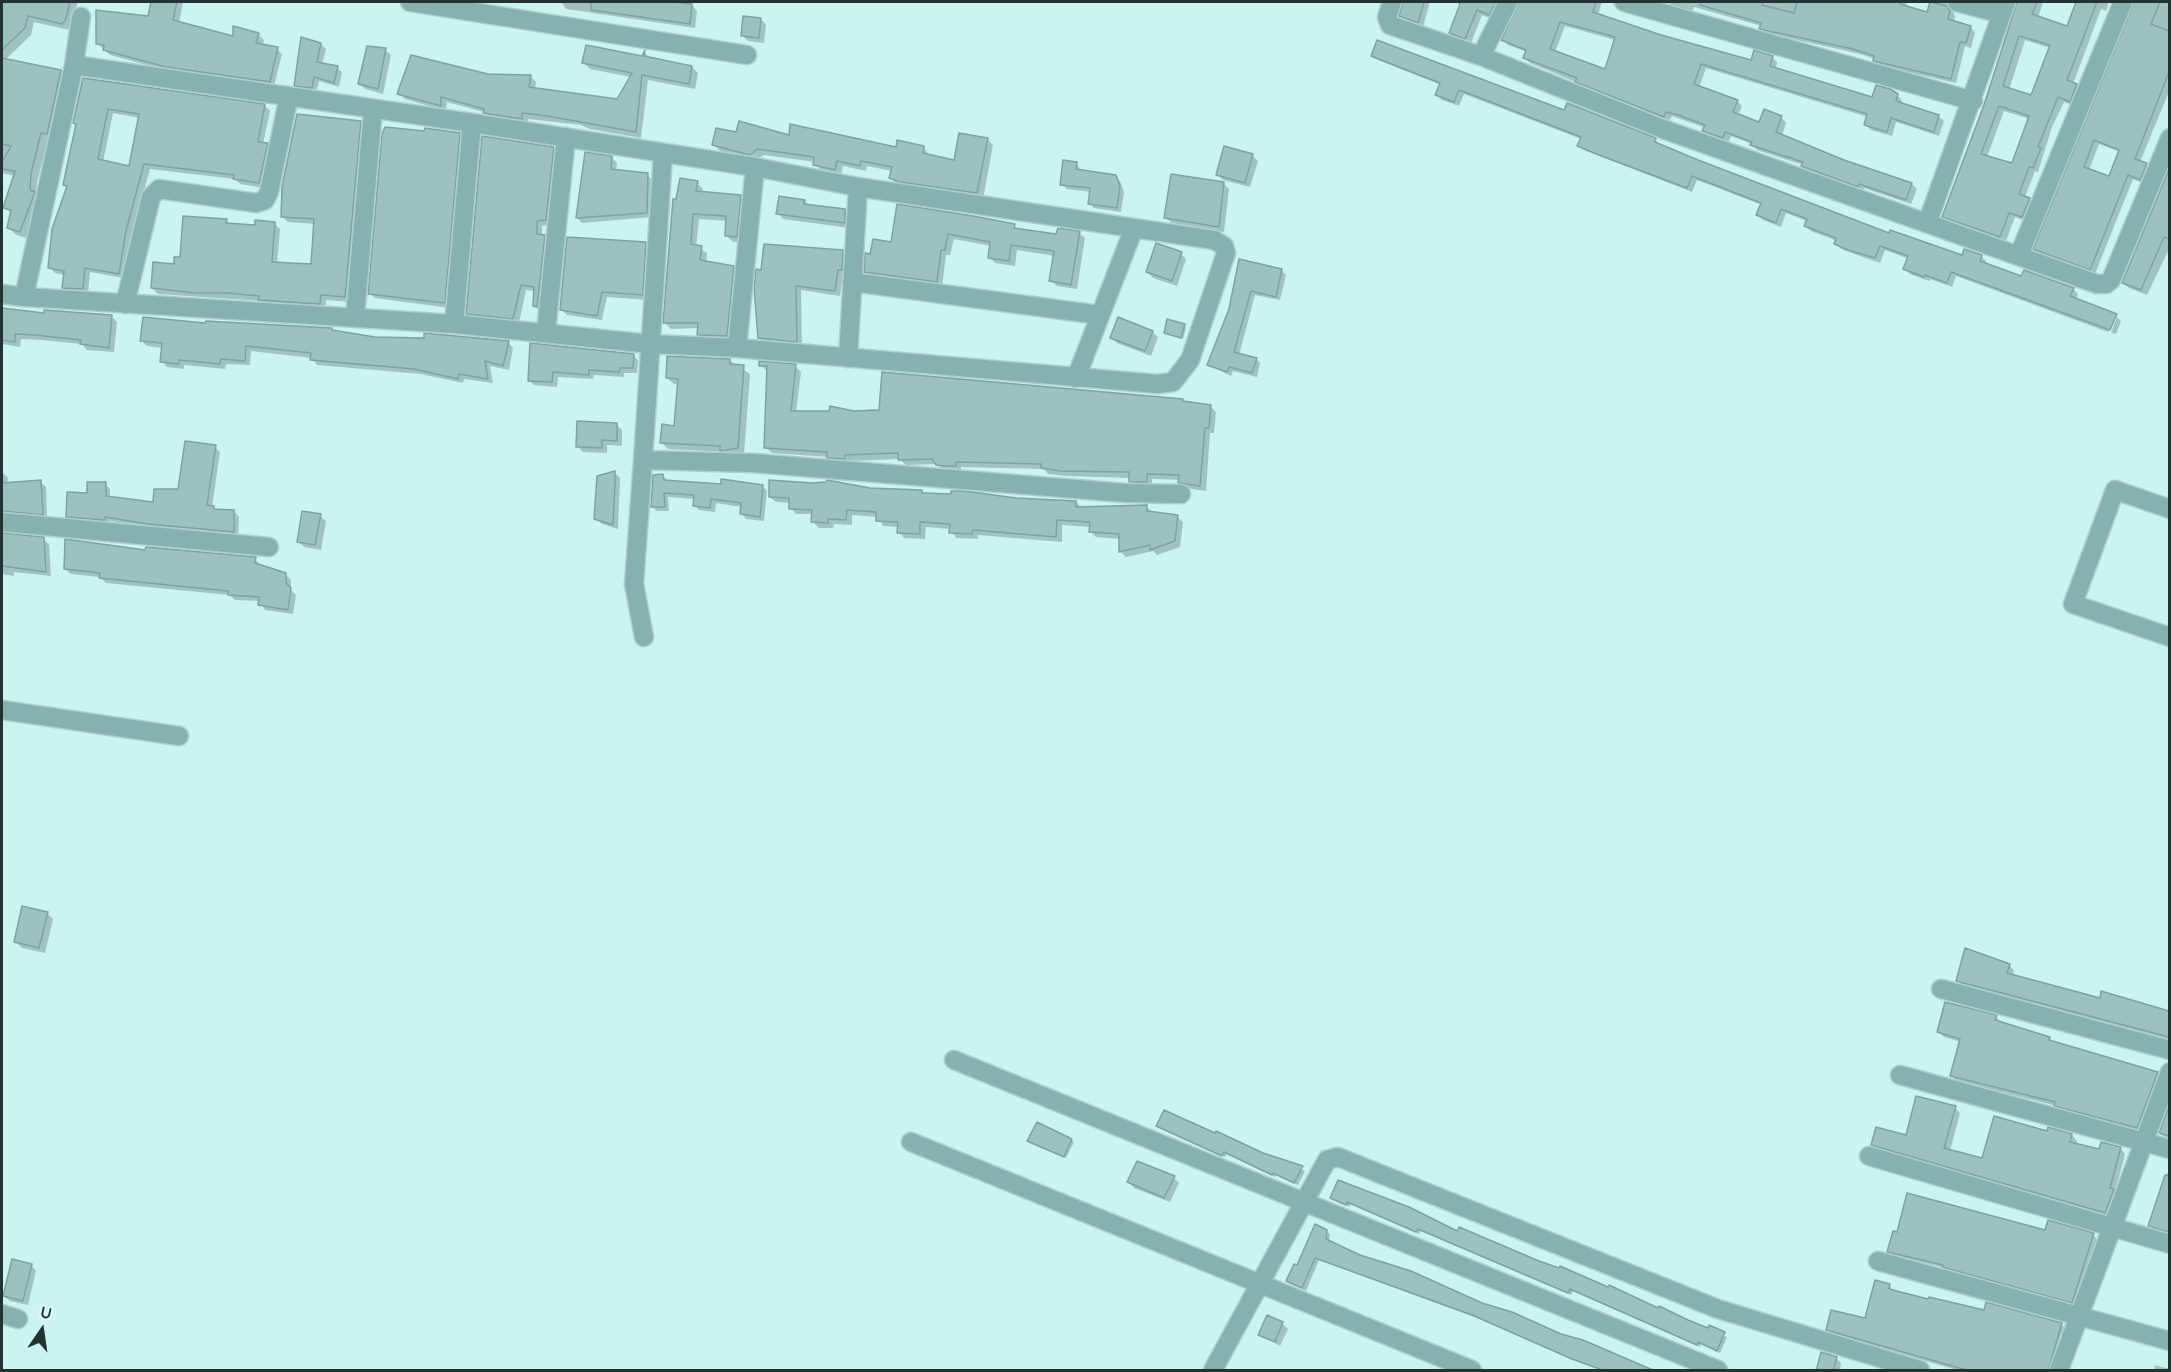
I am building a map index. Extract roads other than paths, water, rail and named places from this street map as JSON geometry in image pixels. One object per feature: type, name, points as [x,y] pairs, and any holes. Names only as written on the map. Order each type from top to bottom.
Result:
[{"type":"street","points":[[410,2],[747,55]]},
{"type":"street","points":[[1392,2],[1388,17],[1390,25],[1481,57],[1664,129],[1928,221],[2097,284],[2109,282],[2169,138]]},
{"type":"street","points":[[1481,57],[1508,2]]},
{"type":"street","points":[[1624,2],[1973,101]]},
{"type":"street","points":[[1928,221],[1973,101],[2004,8],[1957,2]]},
{"type":"street","points":[[2019,255],[2123,2]]},
{"type":"street","points":[[24,297],[74,65],[81,17]]},
{"type":"street","points":[[2,294],[125,304],[454,324],[650,344],[737,348],[1158,384],[1173,382],[1190,360],[1226,253],[1224,246],[1214,240],[858,187],[755,167],[566,137],[74,65]]},
{"type":"street","points":[[125,304],[151,197],[155,192],[166,189],[256,203],[265,200],[269,192],[289,96]]},
{"type":"street","points":[[355,317],[373,109]]},
{"type":"street","points":[[454,324],[472,123]]},
{"type":"street","points":[[546,332],[566,137]]},
{"type":"street","points":[[644,637],[634,584],[663,154]]},
{"type":"street","points":[[737,348],[755,167]]},
{"type":"street","points":[[848,358],[858,187]]},
{"type":"street","points":[[1076,378],[1134,228]]},
{"type":"street","points":[[852,282],[1100,315]]},
{"type":"street","points":[[643,460],[753,463],[1125,493],[1181,494]]},
{"type":"street","points":[[2169,509],[2115,490],[2073,604],[2169,637]]},
{"type":"street","points":[[2,522],[268,547]]},
{"type":"street","points":[[2,710],[179,736]]},
{"type":"street","points":[[1941,989],[2169,1050]]},
{"type":"street","points":[[954,1060],[1718,1371]]},
{"type":"street","points":[[2059,1371],[2169,1072]]},
{"type":"street","points":[[1900,1075],[2169,1149]]},
{"type":"street","points":[[911,1142],[1472,1371]]},
{"type":"street","points":[[1869,1156],[2169,1244]]},
{"type":"street","points":[[1214,1371],[1327,1160],[1338,1157],[1718,1309],[1920,1371]]},
{"type":"street","points":[[1878,1261],[2169,1341]]}]
